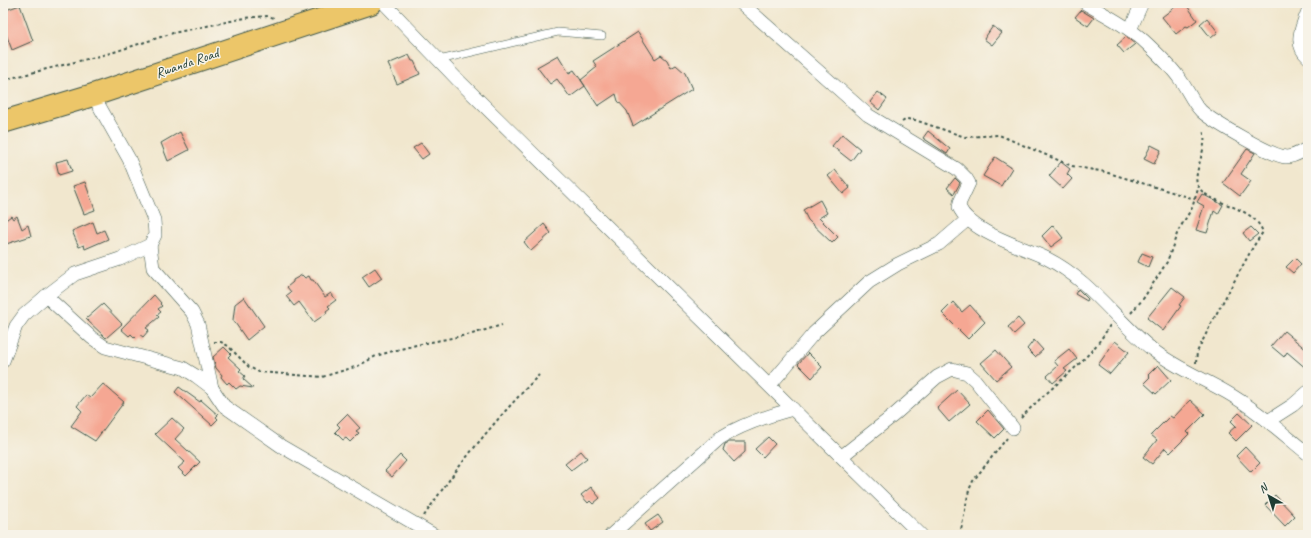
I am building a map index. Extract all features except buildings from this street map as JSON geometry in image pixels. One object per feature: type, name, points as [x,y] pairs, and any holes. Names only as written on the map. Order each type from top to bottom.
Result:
[{"type":"highway","name":"Rwanda Road","points":[[3,122],[93,95],[358,5]]},
{"type":"street","points":[[384,3],[439,60],[921,535]]},
{"type":"street","points":[[741,3],[868,115],[947,163],[966,178],[968,186],[959,207],[968,219],[982,229],[1047,259],[1077,277],[1155,352],[1199,379],[1226,392],[1268,421],[1308,454]]},
{"type":"street","points":[[1084,3],[1130,30],[1166,63],[1179,77],[1200,110],[1249,141],[1279,156],[1288,157],[1298,154],[1308,148]]},
{"type":"street","points":[[1130,30],[1142,3]]},
{"type":"street","points":[[1308,11],[1300,32],[1299,43],[1304,54],[1308,57]]},
{"type":"street","points":[[93,95],[129,159],[154,220],[154,235],[150,245],[153,268],[192,312],[198,324],[212,388]]},
{"type":"street","points":[[770,385],[814,333],[869,282],[898,264],[939,244],[968,219]]},
{"type":"street","points":[[3,359],[16,326],[24,315],[46,296],[75,274],[120,259],[150,245]]},
{"type":"street","points":[[46,296],[92,338],[105,347],[183,368],[212,388],[224,406],[281,446],[434,535]]},
{"type":"street","points":[[842,456],[894,415],[937,377],[952,369],[967,372],[1013,428]]},
{"type":"street","points":[[1268,421],[1293,405],[1308,392]]},
{"type":"street","points":[[611,535],[720,438],[761,418],[793,409]]},
{"type":"lane","points":[[439,60],[558,32],[602,36]]},
{"type":"path","points":[[3,80],[111,53],[173,33],[245,18],[268,16],[300,25]]},
{"type":"path","points":[[1199,379],[1195,356],[1242,267],[1263,232],[1253,218],[1242,210],[1206,194],[1199,186],[1197,178],[1204,144],[1204,130],[1200,110]]},
{"type":"path","points":[[894,130],[907,119],[915,120],[965,137],[999,136],[1072,166],[1118,176],[1195,199]]},
{"type":"path","points":[[960,535],[969,490],[973,481],[994,456],[1029,408],[1063,380],[1091,352],[1119,319],[1143,299],[1167,262],[1178,231],[1189,214],[1199,186]]},
{"type":"path","points":[[203,344],[216,342],[225,344],[236,352],[249,367],[259,372],[322,377],[358,366],[376,356],[393,351],[472,334],[502,325]]},
{"type":"path","points":[[418,525],[448,481],[476,445],[512,403],[539,375]]}]
